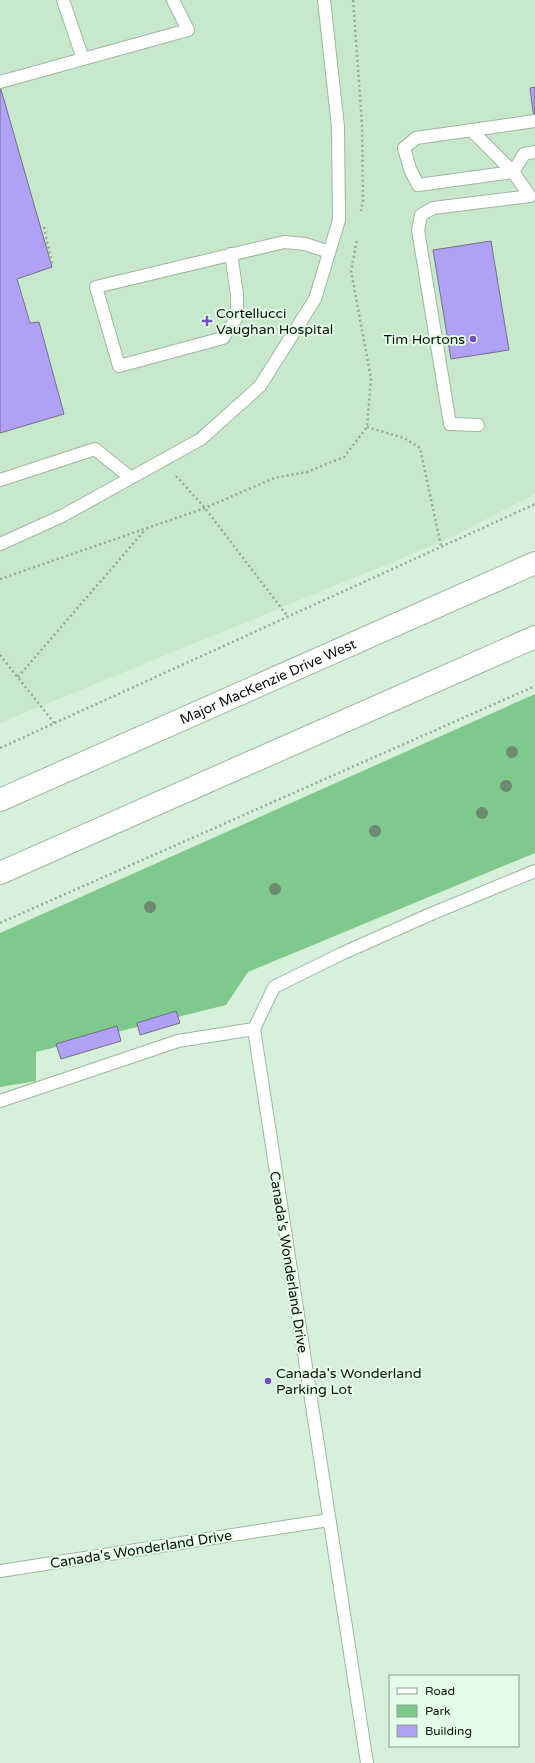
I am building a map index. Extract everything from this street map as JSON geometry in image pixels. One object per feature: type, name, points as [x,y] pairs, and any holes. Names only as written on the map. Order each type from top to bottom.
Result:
[{"type":"main road","name":"Major MacKenzie Drive West","points":[[0,800],[535,563]]},
{"type":"main road","points":[[0,873],[535,637]]},
{"type":"lane","points":[[63,0],[83,59]]},
{"type":"lane","points":[[0,82],[188,30],[173,0]]},
{"type":"lane","points":[[0,544],[62,516],[201,439],[260,386],[315,299],[339,220],[338,127],[324,0]]},
{"type":"lane","points":[[513,172],[418,185],[410,168],[404,148],[416,138],[535,121]]},
{"type":"lane","points":[[471,130],[513,172],[530,196],[433,208],[421,215],[418,230],[450,424],[478,425]]},
{"type":"lane","points":[[513,172],[524,154],[535,152]]},
{"type":"lane","points":[[231,254],[237,294],[237,317],[223,338],[119,366],[96,286],[231,254],[284,242],[305,244],[329,252]]},
{"type":"lane","points":[[0,480],[95,449],[131,478]]},
{"type":"lane","points":[[0,1101],[178,1041],[254,1029],[274,987],[348,951],[535,871]]},
{"type":"lane","name":"Canada's Wonderland Drive","points":[[254,1029],[367,1763]]},
{"type":"lane","name":"Canada's Wonderland Drive","points":[[0,1570],[329,1520]]},
{"type":"path","points":[[44,227],[52,264]]},
{"type":"path","points":[[0,579],[205,508],[274,478],[307,472],[344,457],[367,427],[404,438],[420,448],[441,546]]},
{"type":"path","points":[[163,460],[205,508],[288,617]]},
{"type":"path","points":[[0,748],[56,724],[535,504]]},
{"type":"path","points":[[18,676],[145,530]]},
{"type":"path","points":[[0,655],[56,724]]},
{"type":"path","points":[[0,923],[535,686]]},
{"type":"shaded area","name":"Cortellucci Vaughan Hospital","points":[[0,0],[535,0],[535,494],[446,540],[0,723]]},
{"type":"green space","points":[[535,694],[535,853],[248,972],[226,1005],[36,1052],[36,1081],[0,1087],[0,933]]},
{"type":"building","points":[[0,86],[52,267],[17,279],[30,323],[39,322],[64,414],[0,433]]},
{"type":"building","points":[[535,87],[535,126],[530,88]]},
{"type":"building","points":[[491,241],[509,350],[451,359],[433,250]]},
{"type":"building","points":[[176,1011],[180,1023],[140,1035],[137,1023]]},
{"type":"building","points":[[117,1026],[121,1041],[61,1059],[56,1044]]},
{"type":"place","name":"Cortellucci Vaughan Hospital","points":[[207,321]]},
{"type":"place","name":"Tim Hortons","points":[[473,339]]},
{"type":"place","name":"Canada's Wonderland Parking Lot","points":[[268,1381]]}]
